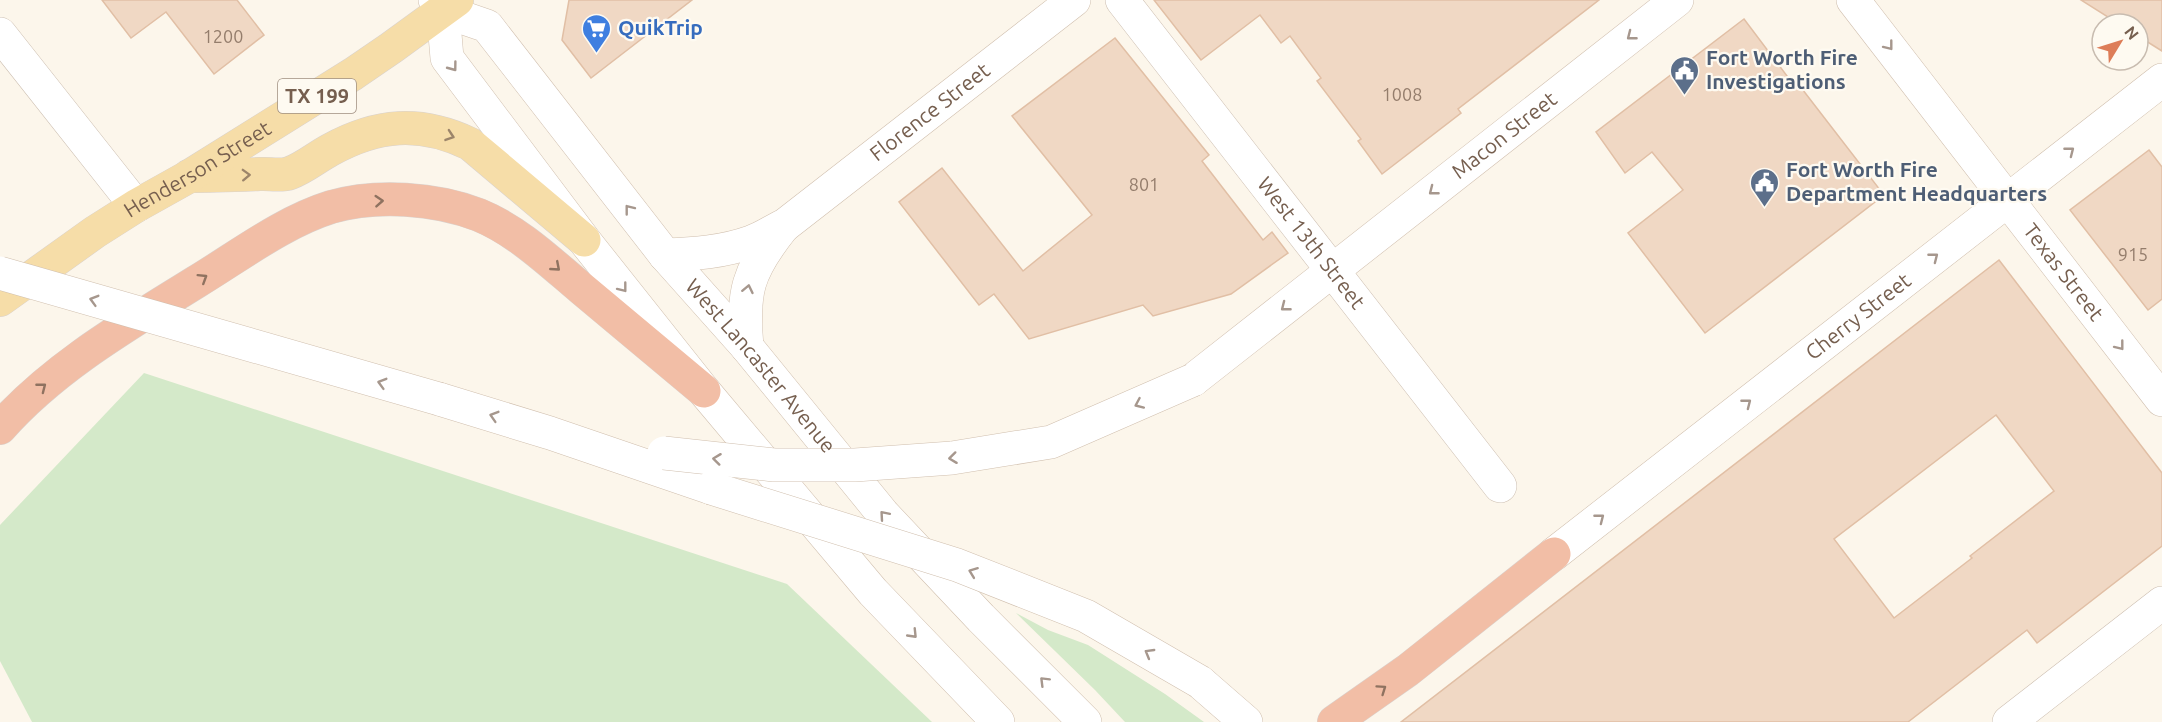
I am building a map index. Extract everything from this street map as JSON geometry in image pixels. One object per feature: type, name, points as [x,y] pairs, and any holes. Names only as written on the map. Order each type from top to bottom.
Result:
[{"type":"highway","points":[[0,428],[31,395],[97,346],[282,230],[332,207],[390,200],[452,207],[480,216],[507,231],[541,254],[704,391]]},
{"type":"highway","points":[[1334,722],[1408,670],[1554,554]]},
{"type":"main road","name":"Florence Street","points":[[665,255],[708,253],[730,248],[753,242],[785,225],[1074,0]]},
{"type":"main road","name":"West 13th Street","points":[[1122,0],[1500,486]]},
{"type":"main road","name":"Macon Street","points":[[549,433],[664,453],[774,465],[855,465],[952,458],[1051,442],[1193,380],[1677,0]]},
{"type":"main road","name":"Texas Street","points":[[1853,0],[2162,400]]},
{"type":"main road","name":"Henderson Street","points":[[0,300],[95,232],[354,74],[445,4]]},
{"type":"main road","points":[[445,4],[447,58],[584,240],[704,391],[873,592],[998,722]]},
{"type":"main road","name":"West Lancaster Avenue","points":[[445,4],[487,26],[665,255],[747,347],[883,514],[981,618],[1085,722]]},
{"type":"main road","points":[[0,34],[136,206]]},
{"type":"main road","name":"Cherry Street","points":[[1554,554],[2162,80]]},
{"type":"main road","points":[[188,177],[289,174],[361,135],[380,129],[406,127],[430,129],[452,135],[470,144],[584,240]]},
{"type":"main road","name":"Florence Street","points":[[747,347],[744,312],[749,282],[762,253],[785,225]]},
{"type":"main road","points":[[0,273],[439,399],[957,565],[1086,616],[1200,682],[1246,722]]},
{"type":"main road","points":[[2009,722],[2162,603]]},
{"type":"green space","points":[[144,373],[787,584],[932,722],[32,722],[0,661],[0,525]]},
{"type":"green space","points":[[1016,613],[1048,630],[1088,645],[1204,722],[1125,722]]},
{"type":"building","points":[[102,0],[237,0],[264,35],[214,74],[166,12],[131,38]]},
{"type":"building","name":"QuikTrip","points":[[569,0],[692,0],[591,78],[562,40]]},
{"type":"building","points":[[1154,0],[1599,0],[1458,109],[1461,113],[1382,174],[1358,141],[1361,139],[1317,81],[1321,78],[1290,36],[1281,43],[1260,15],[1201,60]]},
{"type":"building","points":[[2081,0],[2162,0],[2162,51],[2150,44],[2150,12],[2100,12]]},
{"type":"building","name":"Fort Worth Fire Department Headquarters","points":[[1744,19],[1796,88],[1799,85],[1884,195],[1705,333],[1628,233],[1683,190],[1652,152],[1625,173],[1596,132]]},
{"type":"building","points":[[1115,38],[1209,155],[1202,161],[1263,240],[1272,232],[1288,253],[1231,294],[1153,316],[1143,305],[1029,339],[994,294],[979,305],[899,202],[942,168],[1023,271],[1092,215],[1012,116]]},
{"type":"building","points":[[2149,150],[2162,167],[2162,299],[2148,310],[2070,210]]},
{"type":"building","points":[[1999,260],[2162,473],[2162,546],[2037,643],[2027,630],[1908,722],[1401,722]],"holes":[[[1996,415],[2054,491],[1894,618],[1834,539]]]},
{"type":"place","name":"QuikTrip","points":[[597,54]]},
{"type":"place","name":"Fort Worth Fire Investigations","points":[[1685,96]]},
{"type":"place","name":"Fort Worth Fire Department Headquarters","points":[[1765,208]]}]
